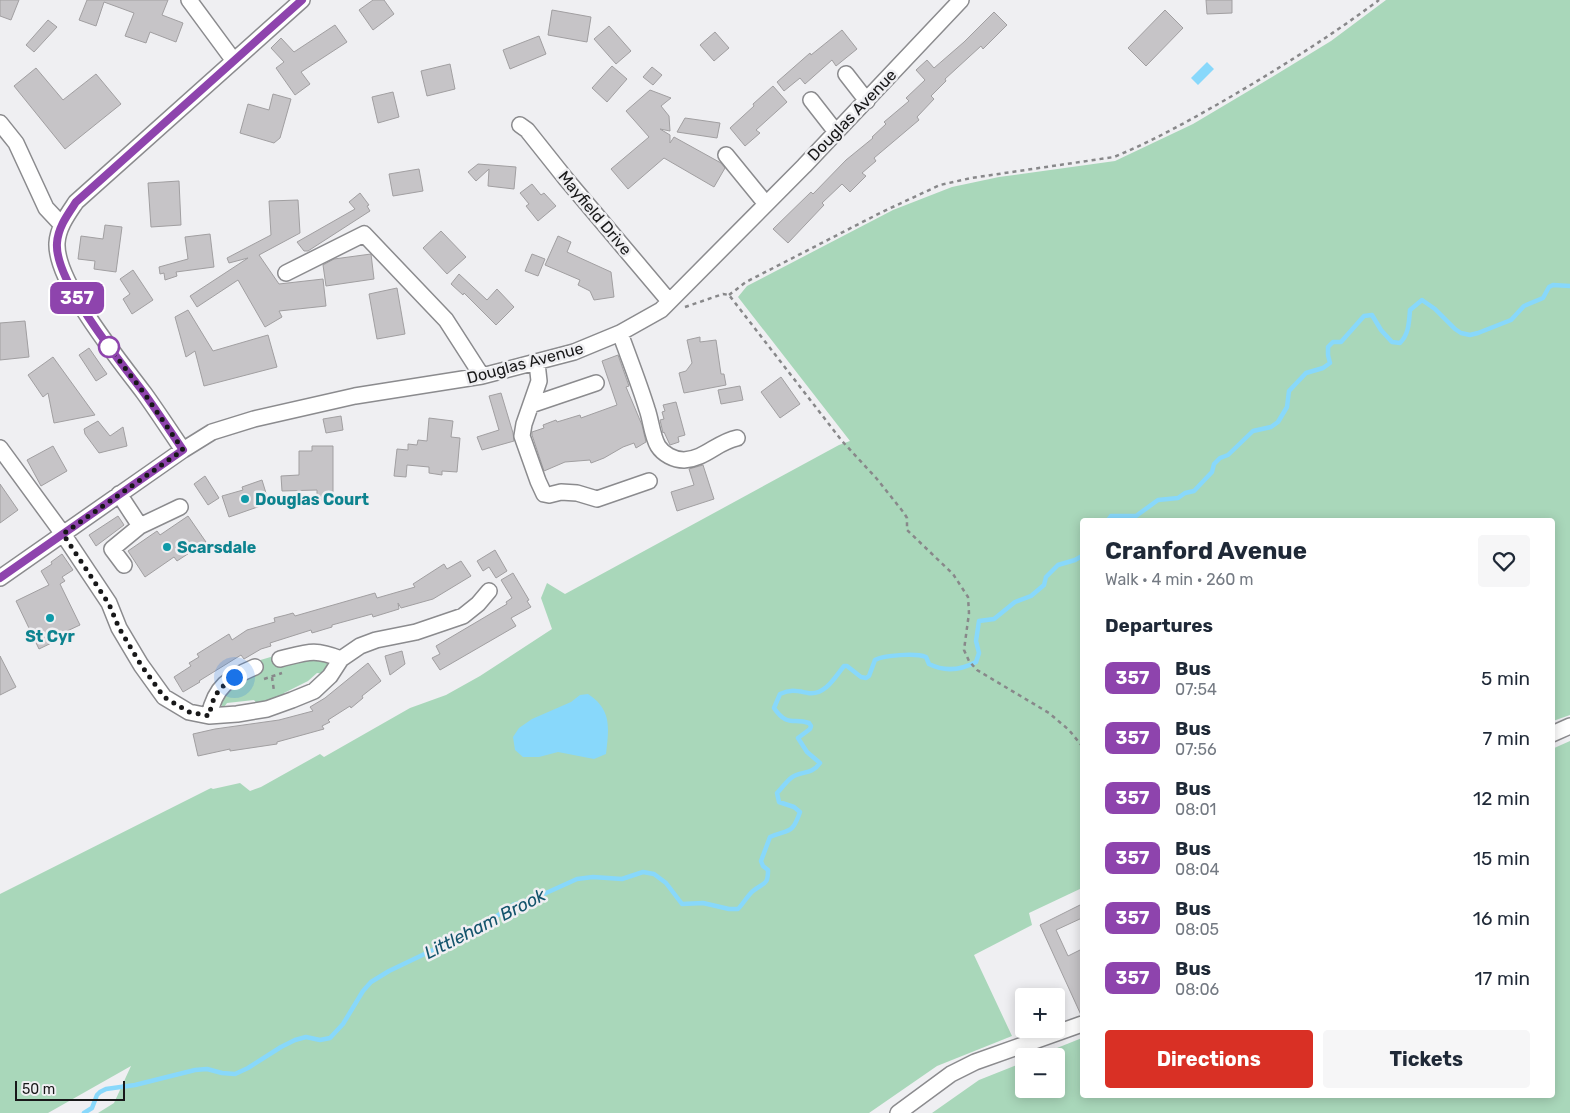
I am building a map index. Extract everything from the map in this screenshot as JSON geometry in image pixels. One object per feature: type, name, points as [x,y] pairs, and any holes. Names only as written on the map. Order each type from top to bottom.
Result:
[{"type":"street","points":[[189,0],[234,61]]},
{"type":"street","points":[[183,450],[144,393],[111,350],[74,294],[60,264],[57,243],[61,224],[76,202],[302,0]]},
{"type":"street","name":"Douglas Avenue","points":[[0,578],[119,494],[212,432],[285,411],[355,396],[482,376],[537,363],[574,352],[620,333],[665,305],[836,132],[961,0]]},
{"type":"street","points":[[846,74],[866,101]]},
{"type":"street","points":[[811,100],[836,132]]},
{"type":"street","points":[[0,122],[16,143],[46,208],[61,224]]},
{"type":"street","name":"Mayfield Drive","points":[[520,126],[527,130],[665,305]]},
{"type":"street","points":[[726,155],[766,204]]},
{"type":"street","points":[[286,273],[364,234],[446,320],[482,376]]},
{"type":"street","points":[[620,333],[647,408],[658,446],[664,453],[672,458],[685,460],[705,454],[714,450],[719,445],[737,438]]},
{"type":"street","points":[[537,363],[539,381],[524,424],[522,436],[544,494],[577,493],[597,499],[649,481]]},
{"type":"street","points":[[531,405],[596,382]]},
{"type":"street","points":[[0,448],[63,534],[109,604],[119,628],[141,665],[164,697],[189,712],[209,716],[267,709],[314,691],[330,676],[341,660],[360,646],[376,640],[416,632],[463,616],[489,592]]},
{"type":"street","points":[[119,494],[140,526]]},
{"type":"street","points":[[124,565],[112,549],[140,526],[180,507]]},
{"type":"street","points":[[280,659],[319,651],[341,660]]},
{"type":"street","points":[[209,716],[214,695],[221,687],[242,672],[255,667]]},
{"type":"street","points":[[1555,733],[1570,726]]},
{"type":"street","points":[[898,1113],[939,1082],[959,1070],[1080,1025]]},
{"type":"path","points":[[729,295],[746,282],[882,212],[940,185],[971,178],[1114,157],[1136,148],[1196,116],[1293,59],[1347,24],[1379,0]]},
{"type":"path","points":[[665,305],[678,310],[723,294],[729,295],[842,441],[877,479],[904,513],[907,518],[907,530],[953,574],[968,597],[969,613],[964,650],[969,661],[977,670],[1050,713],[1069,730],[1080,744]]},
{"type":"green space","points":[[1386,0],[1570,0],[1570,715],[1555,720],[1555,518],[1080,518],[1080,889],[1029,913],[1032,925],[974,955],[1012,1036],[937,1066],[869,1113],[98,1113],[114,1103],[131,1066],[48,1113],[0,1113],[0,894],[211,788],[240,783],[250,791],[261,787],[320,754],[324,757],[410,708],[446,695],[480,676],[552,629],[541,598],[547,583],[565,594],[839,445],[850,441],[738,297],[747,286],[893,210],[952,187],[999,177],[1115,161],[1193,124],[1331,41]]},
{"type":"green space","points":[[274,656],[313,656],[330,662],[326,674],[317,673],[308,681],[284,693],[283,697],[258,705],[254,700],[227,703],[224,707],[222,706],[221,698],[257,661]]},
{"type":"green space","points":[[1570,741],[1570,1113],[932,1113],[979,1080],[1015,1066],[1015,1098],[1065,1098],[1065,1048],[1057,1048],[1080,1039],[1080,1098],[1555,1098],[1555,748]]},
{"type":"water","points":[[1207,62],[1214,69],[1198,85],[1191,78]]},
{"type":"water","points":[[588,694],[596,700],[605,713],[608,727],[606,754],[594,759],[558,752],[539,757],[523,757],[515,750],[513,737],[519,728],[532,719],[571,702],[580,695]]},
{"type":"building","points":[[0,0],[19,0],[11,20],[0,16]]},
{"type":"building","points":[[87,0],[168,0],[162,15],[183,23],[176,42],[150,32],[146,43],[125,36],[134,13],[104,2],[96,26],[79,20]]},
{"type":"building","points":[[373,0],[384,0],[394,14],[373,30],[359,10]]},
{"type":"building","points":[[1206,0],[1232,0],[1232,13],[1207,14]]},
{"type":"building","points":[[552,10],[591,17],[587,42],[548,35]]},
{"type":"building","points":[[1165,10],[1183,28],[1146,66],[1128,48]]},
{"type":"building","points":[[994,12],[1007,25],[983,49],[981,46],[945,79],[946,81],[931,96],[934,99],[917,117],[919,120],[874,158],[876,161],[862,173],[866,176],[850,192],[842,184],[822,203],[824,205],[788,243],[773,229],[811,192],[813,194],[846,160],[873,138],[886,124],[884,122],[909,101],[906,98],[925,80],[916,70],[927,60],[934,68]]},
{"type":"building","points":[[48,20],[57,27],[34,52],[26,45]]},
{"type":"building","points":[[335,25],[347,42],[301,72],[310,84],[295,95],[276,68],[284,62],[271,48],[281,38],[294,52]]},
{"type":"building","points":[[609,26],[631,51],[616,64],[594,39]]},
{"type":"building","points":[[842,30],[857,49],[836,66],[832,60],[805,84],[800,78],[784,91],[777,82],[810,53],[811,55]]},
{"type":"building","points":[[715,32],[729,48],[714,61],[700,45]]},
{"type":"building","points":[[539,36],[546,54],[510,69],[503,50]]},
{"type":"building","points":[[450,64],[455,89],[427,96],[421,71]]},
{"type":"building","points":[[612,66],[627,79],[607,102],[592,88]]},
{"type":"building","points":[[652,67],[662,75],[653,85],[643,77]]},
{"type":"building","points":[[36,68],[63,100],[96,74],[121,104],[65,149],[14,86]]},
{"type":"building","points":[[773,86],[787,102],[756,130],[760,133],[745,146],[730,128]]},
{"type":"building","points":[[650,90],[671,98],[661,106],[669,116],[670,131],[660,129],[670,135],[670,143],[674,137],[721,163],[725,168],[714,187],[664,158],[628,189],[611,169],[649,137],[626,111]]},
{"type":"building","points":[[393,92],[399,117],[378,123],[372,97]]},
{"type":"building","points":[[273,94],[291,99],[280,138],[274,143],[240,133],[248,104],[269,110]]},
{"type":"building","points":[[685,118],[720,123],[717,138],[677,132]]},
{"type":"building","points":[[478,164],[516,167],[514,189],[488,186],[489,169],[476,181],[468,172]]},
{"type":"building","points":[[419,169],[423,191],[393,196],[389,174]]},
{"type":"building","points":[[179,181],[181,225],[151,227],[148,183]]},
{"type":"building","points":[[532,184],[541,195],[544,193],[556,206],[538,221],[526,206],[529,204],[520,193]]},
{"type":"building","points":[[360,193],[369,205],[367,206],[370,211],[308,251],[304,251],[297,242],[355,209],[349,202]]},
{"type":"building","points":[[298,200],[300,233],[259,255],[279,284],[323,279],[326,306],[279,311],[282,317],[265,327],[238,280],[197,307],[190,296],[248,258],[229,263],[227,258],[271,235],[269,201]]},
{"type":"building","points":[[105,225],[122,227],[116,272],[94,269],[95,261],[78,259],[81,236],[103,239]]},
{"type":"building","points":[[441,231],[466,257],[447,274],[423,248]]},
{"type":"building","points":[[210,234],[214,267],[176,272],[177,276],[165,280],[164,273],[160,274],[159,267],[188,259],[185,237]]},
{"type":"building","points":[[558,236],[571,242],[567,252],[611,272],[614,297],[594,300],[590,291],[578,285],[580,280],[545,265]]},
{"type":"building","points":[[371,254],[374,279],[326,286],[323,265],[334,259]]},
{"type":"building","points":[[532,254],[545,259],[538,276],[525,271]]},
{"type":"building","points":[[133,270],[153,300],[132,314],[123,299],[130,294],[120,279]]},
{"type":"building","points":[[459,274],[487,300],[497,289],[514,307],[496,325],[464,293],[463,295],[451,284]]},
{"type":"building","points":[[397,288],[405,334],[377,339],[369,294]]},
{"type":"building","points":[[188,310],[213,351],[268,335],[277,367],[204,386],[195,351],[186,357],[175,317]]},
{"type":"building","points":[[25,321],[29,357],[0,360],[0,323]]},
{"type":"building","points":[[700,337],[700,342],[716,340],[721,374],[724,374],[726,385],[684,393],[679,373],[686,371],[692,363],[687,340]]},
{"type":"building","points":[[89,348],[107,374],[96,381],[79,355]]},
{"type":"building","points":[[618,355],[629,386],[626,387],[642,425],[646,442],[636,448],[634,443],[623,447],[591,463],[590,460],[565,462],[544,471],[532,432],[544,428],[543,425],[556,420],[557,422],[580,415],[581,418],[617,405],[602,361]]},
{"type":"building","points":[[53,357],[95,415],[54,423],[48,393],[43,397],[28,375]]},
{"type":"building","points":[[781,377],[800,404],[780,418],[761,392]]},
{"type":"building","points":[[740,386],[743,400],[721,404],[718,390]]},
{"type":"building","points":[[501,393],[514,441],[482,450],[477,437],[499,430],[489,396]]},
{"type":"building","points":[[676,402],[685,435],[678,437],[679,442],[670,445],[663,433],[660,420],[664,419],[662,412],[665,411],[663,405]]},
{"type":"building","points":[[341,416],[343,430],[326,433],[323,419]]},
{"type":"building","points":[[429,418],[453,421],[451,437],[460,438],[457,472],[442,471],[442,475],[429,473],[429,467],[407,465],[406,477],[394,476],[397,449],[408,450],[408,444],[417,445],[418,440],[427,441]]},
{"type":"building","points":[[98,421],[110,436],[123,427],[127,446],[99,453],[85,434],[84,429]]},
{"type":"building","points":[[53,446],[67,471],[41,486],[27,460]]},
{"type":"building","points":[[312,446],[333,446],[333,500],[317,500],[317,490],[282,491],[281,476],[299,475],[299,451],[312,451]]},
{"type":"building","points":[[703,465],[714,499],[677,511],[671,492],[694,485],[689,469]]},
{"type":"building","points":[[205,476],[219,498],[208,505],[194,484]]},
{"type":"building","name":"Douglas Court","points":[[262,480],[269,503],[229,517],[222,496],[243,490],[242,487]]},
{"type":"building","points":[[0,484],[18,510],[0,523]]},
{"type":"building","points":[[118,516],[124,525],[96,546],[89,535]]},
{"type":"building","name":"Scarsdale","points":[[188,516],[206,542],[177,561],[174,557],[145,577],[128,551],[157,531],[160,535]]},
{"type":"building","points":[[495,550],[507,571],[496,578],[489,567],[483,571],[477,561]]},
{"type":"building","name":"St Cyr","points":[[62,554],[73,570],[62,577],[65,581],[60,584],[80,625],[67,631],[68,635],[39,649],[16,601],[49,585],[41,571]]},
{"type":"building","points":[[461,561],[471,576],[433,599],[401,608],[398,603],[399,609],[373,617],[372,614],[332,625],[332,627],[312,633],[311,630],[270,643],[271,646],[261,649],[244,659],[241,655],[183,692],[174,677],[191,666],[189,663],[199,657],[197,654],[229,634],[232,640],[247,630],[275,622],[274,618],[293,613],[295,616],[375,593],[377,598],[415,587],[413,584],[444,564],[447,569]]},
{"type":"building","points":[[513,573],[529,600],[527,601],[531,607],[511,618],[516,626],[440,670],[432,658],[440,654],[436,646],[507,604],[506,602],[512,598],[501,580]]},
{"type":"building","points":[[402,651],[405,664],[390,675],[385,656]]},
{"type":"building","points":[[0,656],[16,687],[0,695]]},
{"type":"building","points":[[368,663],[381,681],[362,696],[363,698],[351,708],[350,706],[328,720],[330,722],[322,726],[324,729],[277,742],[277,744],[230,751],[230,749],[198,756],[193,734],[279,720],[313,711],[310,707],[325,698]]},
{"type":"building","points":[[1080,905],[1080,919],[1056,930],[1068,956],[1080,950],[1080,1013],[1040,925]]},
{"type":"waterway","name":"Littleham Brook","points":[[1110,518],[1111,516],[1136,516],[1158,500],[1178,498],[1185,493],[1194,491],[1212,472],[1214,464],[1220,458],[1228,455],[1253,431],[1271,427],[1278,422],[1287,407],[1289,391],[1306,373],[1323,368],[1330,363],[1328,347],[1333,342],[1341,342],[1364,316],[1372,315],[1381,330],[1392,342],[1400,343],[1407,332],[1410,310],[1422,300],[1435,309],[1455,329],[1470,335],[1511,320],[1524,306],[1543,298],[1549,287],[1553,285],[1570,286]]},
{"type":"waterway","name":"Littleham Brook","points":[[84,1113],[92,1108],[97,1095],[106,1089],[135,1085],[195,1070],[207,1069],[235,1074],[295,1040],[306,1037],[320,1040],[330,1038],[343,1024],[363,991],[371,982],[389,971],[479,928],[513,905],[535,898],[577,879],[593,877],[622,879],[643,872],[654,874],[666,883],[682,904],[703,903],[729,909],[738,909],[751,893],[766,881],[768,870],[761,861],[770,837],[792,828],[800,812],[794,807],[779,802],[777,793],[791,778],[813,770],[820,763],[807,752],[798,738],[810,729],[809,723],[787,720],[774,708],[780,694],[791,691],[820,692],[829,685],[844,666],[847,666],[861,677],[866,678],[869,676],[875,660],[885,657],[921,656],[926,657],[929,664],[947,669],[970,665],[976,662],[979,653],[976,641],[979,621],[994,619],[1015,602],[1031,596],[1044,585],[1046,577],[1058,565],[1080,557]]},
{"type":"bus line","name":"357","points":[[0,578],[183,450],[144,393],[111,350],[74,294],[60,264],[57,243],[61,224],[76,202],[302,0]]},
{"type":"place","name":"Douglas Court","points":[[245,499]]},
{"type":"place","name":"Scarsdale","points":[[167,547]]},
{"type":"place","name":"St Cyr","points":[[50,618]]},
{"type":"route","points":[[109,347],[144,393],[183,450],[63,534],[109,604],[119,628],[141,665],[164,697],[189,712],[209,716],[214,695],[234,677]]}]
